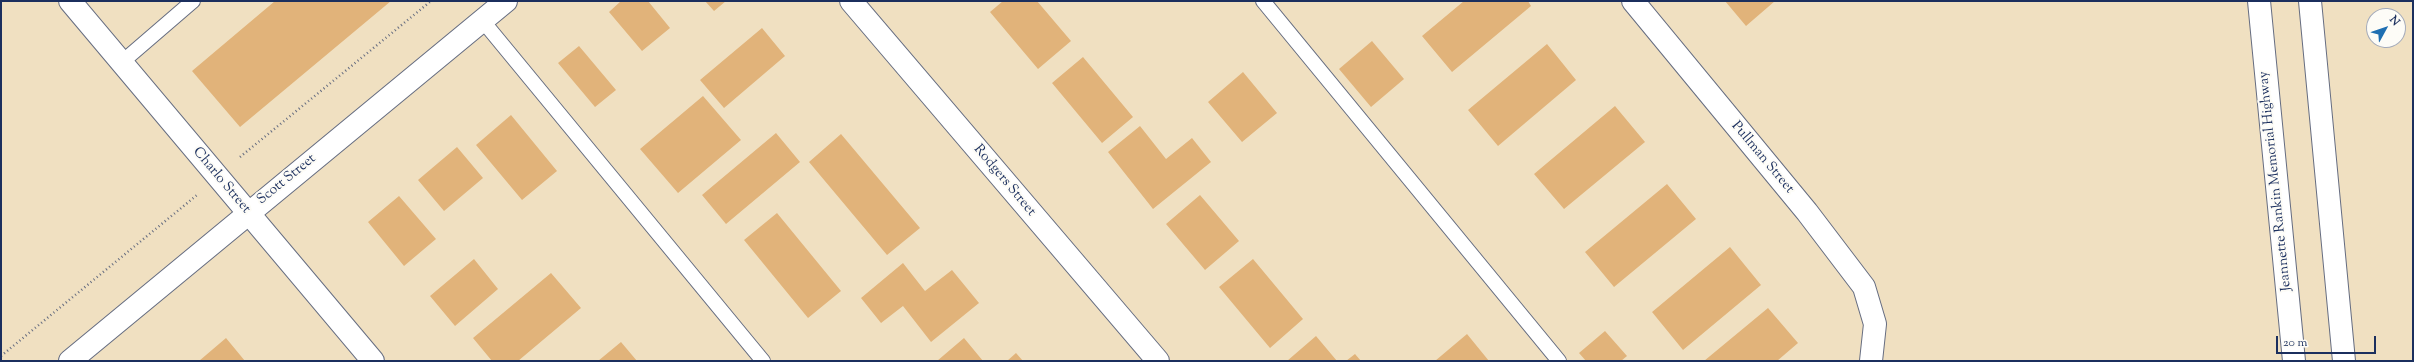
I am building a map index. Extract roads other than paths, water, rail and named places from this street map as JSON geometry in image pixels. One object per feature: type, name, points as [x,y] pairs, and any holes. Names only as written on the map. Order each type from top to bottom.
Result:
[{"type":"main road","name":"Charlo Street","points":[[70,1],[373,361]]},
{"type":"main road","name":"Scott Street","points":[[70,361],[247,213],[506,1]]},
{"type":"main road","name":"Rodgers Street","points":[[851,1],[1158,361]]},
{"type":"main road","name":"Pullman Street","points":[[1632,1],[1807,212],[1864,287],[1875,324],[1871,361]]},
{"type":"main road","name":"Jeannette Rankin Memorial Highway","points":[[2259,1],[2294,361]]},
{"type":"main road","points":[[2310,1],[2344,361]]},
{"type":"lane","points":[[121,62],[193,1]]},
{"type":"lane","points":[[1263,1],[1559,361]]},
{"type":"lane","points":[[482,20],[763,361]]}]
